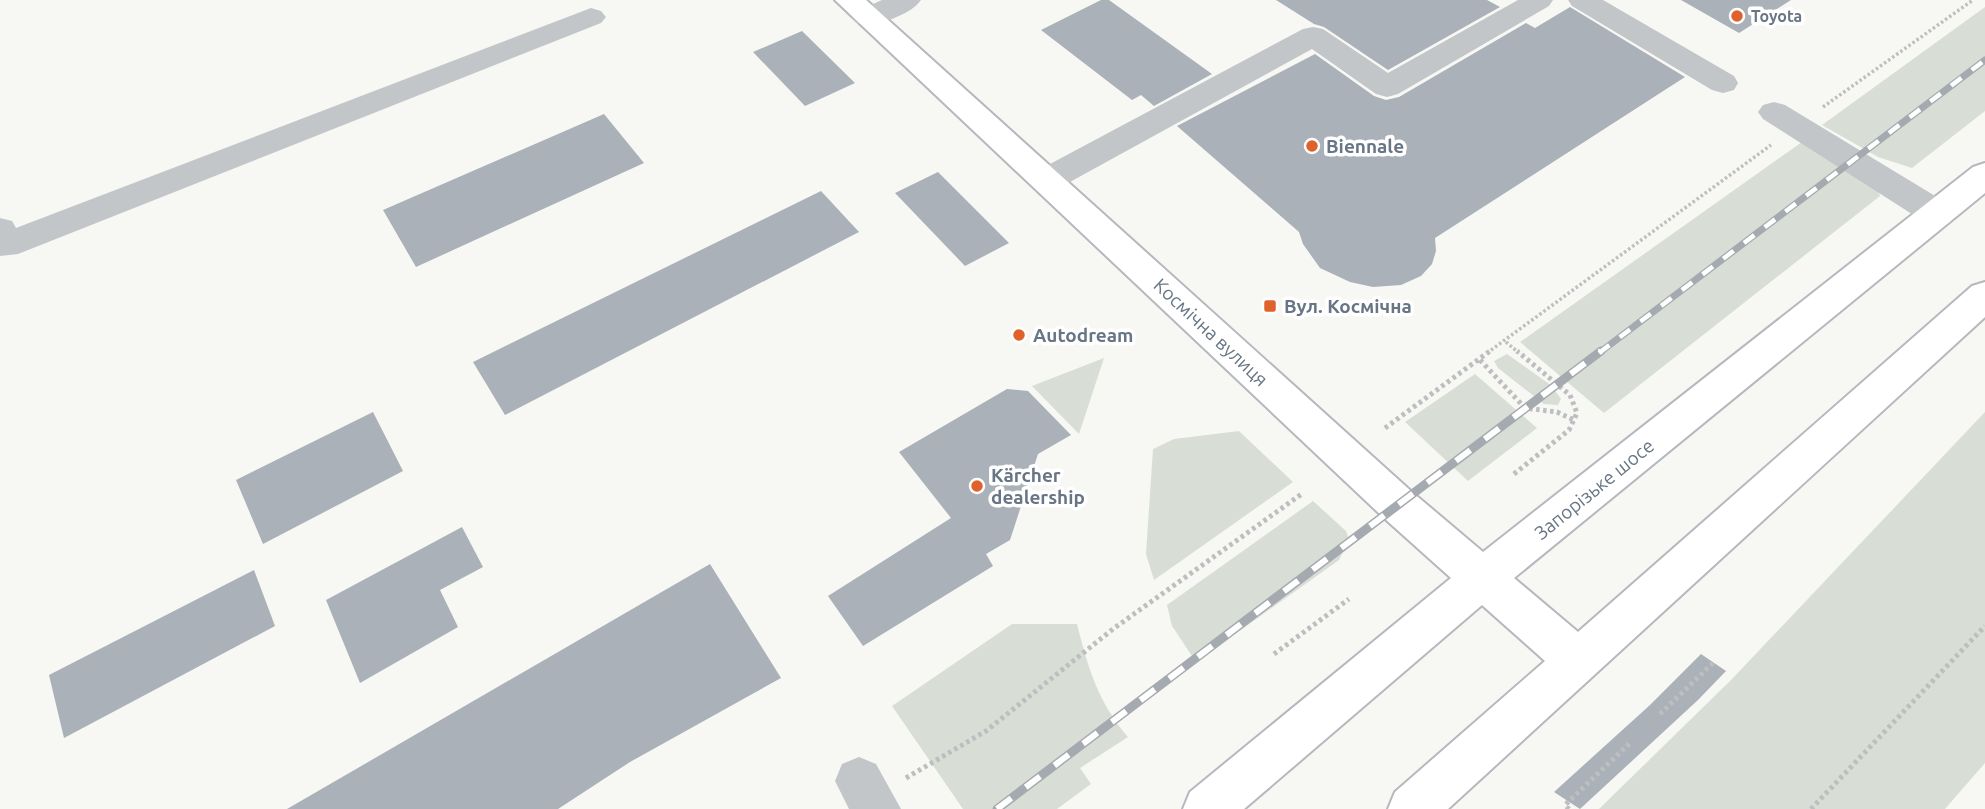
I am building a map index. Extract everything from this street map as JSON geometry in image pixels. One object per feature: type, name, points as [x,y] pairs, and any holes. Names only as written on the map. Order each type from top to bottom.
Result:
[{"type":"main road","name":"Космічна вулиця","points":[[858,8],[1398,505],[1577,660]]},
{"type":"main road","name":"Запорізьке шосе","points":[[1207,809],[1483,578],[1985,175]]},
{"type":"main road","points":[[1412,809],[1985,296]]},
{"type":"lane","points":[[858,8],[907,0]]},
{"type":"lane","points":[[1046,180],[1313,36],[1387,87],[1539,0]]},
{"type":"lane","points":[[1582,0],[1723,83]]},
{"type":"lane","points":[[0,230],[6,245],[591,18]]},
{"type":"lane","points":[[1785,120],[1938,214]]},
{"type":"path","points":[[1385,428],[1506,342],[1785,120],[1973,0]]},
{"type":"path","points":[[1506,342],[1570,395],[1577,413],[1569,430],[1514,474]]},
{"type":"path","points":[[1480,360],[1525,408],[1557,412],[1574,421]]},
{"type":"path","points":[[869,797],[986,731],[1113,629],[1303,493]]},
{"type":"path","points":[[1274,654],[1349,599]]},
{"type":"path","points":[[1811,809],[1985,626]]},
{"type":"path","points":[[1660,714],[1713,663]]},
{"type":"path","points":[[1569,809],[1565,805],[1631,742]]},
{"type":"shaded area","points":[[1985,7],[1985,111],[1912,168],[1878,157],[1822,125]]},
{"type":"shaded area","points":[[1802,142],[1876,184],[1880,196],[1604,413],[1520,342]]},
{"type":"shaded area","points":[[1507,354],[1552,386],[1561,399],[1558,405],[1544,404],[1498,368],[1494,361]]},
{"type":"shaded area","points":[[1104,358],[1079,434],[1032,386]]},
{"type":"shaded area","points":[[1475,374],[1537,428],[1468,481],[1405,422]]},
{"type":"shaded area","points":[[1985,412],[1985,763],[1945,809],[1599,809],[1732,679]]},
{"type":"shaded area","points":[[1239,431],[1293,482],[1154,580],[1146,554],[1153,449],[1174,439]]},
{"type":"shaded area","points":[[1313,501],[1346,531],[1349,539],[1339,560],[1196,662],[1172,626],[1167,605]]},
{"type":"shaded area","points":[[1012,624],[1077,624],[1095,684],[1109,711],[1128,737],[1080,768],[1091,784],[1057,809],[963,809],[892,706]]},
{"type":"building","points":[[1101,0],[1109,0],[1212,74],[1154,106],[1141,95],[1132,100],[1041,30]]},
{"type":"building","points":[[1276,0],[1487,0],[1500,7],[1388,70],[1324,27],[1314,24]]},
{"type":"building","name":"Toyota","points":[[1681,0],[1791,0],[1739,33]]},
{"type":"building","points":[[1570,7],[1685,77],[1435,238],[1436,251],[1432,264],[1421,276],[1401,285],[1373,287],[1350,282],[1320,268],[1303,244],[1299,232],[1177,126],[1315,54],[1374,96],[1386,100],[1399,97],[1526,23],[1535,28]]},
{"type":"building","points":[[802,31],[855,83],[805,106],[753,52]]},
{"type":"building","points":[[604,114],[644,163],[416,267],[383,210]]},
{"type":"building","points":[[938,172],[1009,243],[965,266],[895,193]]},
{"type":"building","points":[[821,191],[859,232],[505,415],[473,362]]},
{"type":"building","name":"Kärcher dealership","points":[[1007,389],[1028,391],[1071,435],[1038,454],[1010,540],[986,554],[993,566],[863,646],[828,596],[951,518],[899,452]]},
{"type":"building","points":[[373,412],[403,471],[263,544],[236,480]]},
{"type":"building","points":[[462,527],[483,567],[440,590],[458,627],[360,683],[326,600]]},
{"type":"building","points":[[710,564],[781,678],[630,762],[558,809],[287,809]]},
{"type":"building","points":[[254,570],[275,626],[64,738],[49,675]]},
{"type":"building","points":[[1701,654],[1726,671],[1698,700],[1580,809],[1554,792],[1650,705]]},
{"type":"railway","points":[[1599,353],[1985,60]]},
{"type":"railway","points":[[997,809],[1601,351]]},
{"type":"place","name":"Toyota","points":[[1737,16]]},
{"type":"place","name":"Biennale","points":[[1312,146]]},
{"type":"place","name":"Вул. Космічна","points":[[1270,306]]},
{"type":"place","name":"Autodream","points":[[1019,335]]},
{"type":"place","name":"Kärcher dealership","points":[[977,486]]}]
